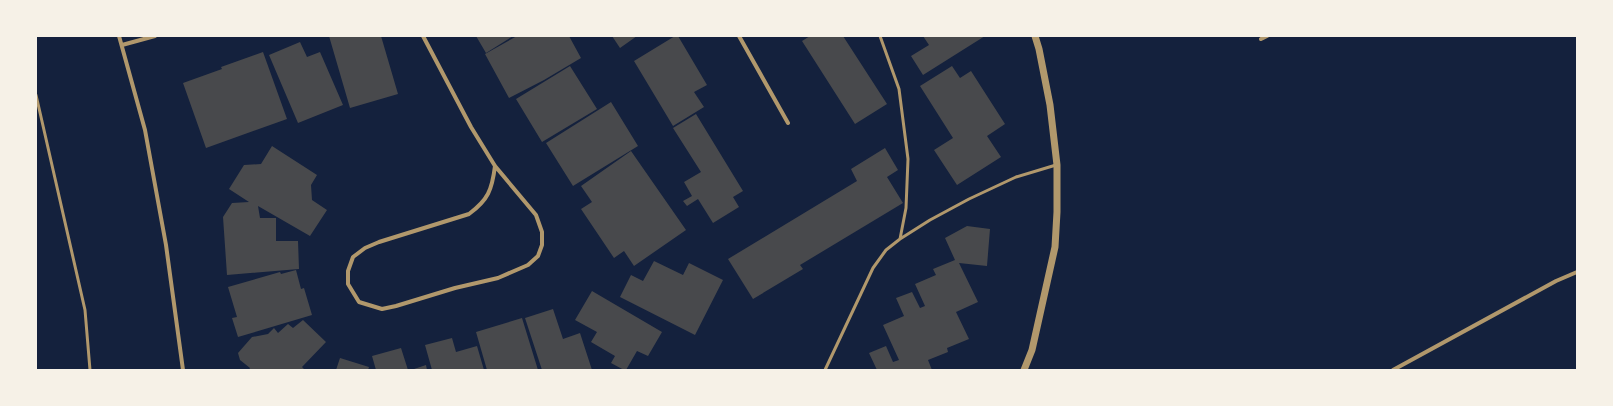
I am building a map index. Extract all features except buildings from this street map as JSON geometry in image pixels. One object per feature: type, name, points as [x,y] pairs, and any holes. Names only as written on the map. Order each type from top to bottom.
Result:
[{"type":"street","points":[[119,36],[145,130],[166,245],[183,370]]},
{"type":"street","points":[[122,45],[155,36]]},
{"type":"street","points":[[423,36],[471,127],[495,166],[536,215],[542,232],[542,246],[538,256],[528,265],[498,278],[455,288],[382,309],[359,302],[348,284],[348,271],[354,257],[365,248],[379,242],[469,214],[481,205],[488,196],[493,184],[495,166]]},
{"type":"street","points":[[739,36],[788,123]]},
{"type":"street","points":[[1024,370],[1032,350],[1055,247],[1057,212],[1057,165],[1050,104],[1035,36]]},
{"type":"street","points":[[1261,39],[1267,36]]},
{"type":"street","points":[[1393,370],[1556,281],[1577,272]]},
{"type":"lane","points":[[880,36],[899,89],[908,159],[906,208],[900,239]]},
{"type":"lane","points":[[36,95],[86,310],[90,370]]},
{"type":"lane","points":[[825,370],[873,268],[886,250],[900,239],[937,216],[1016,177],[1057,165]]}]
